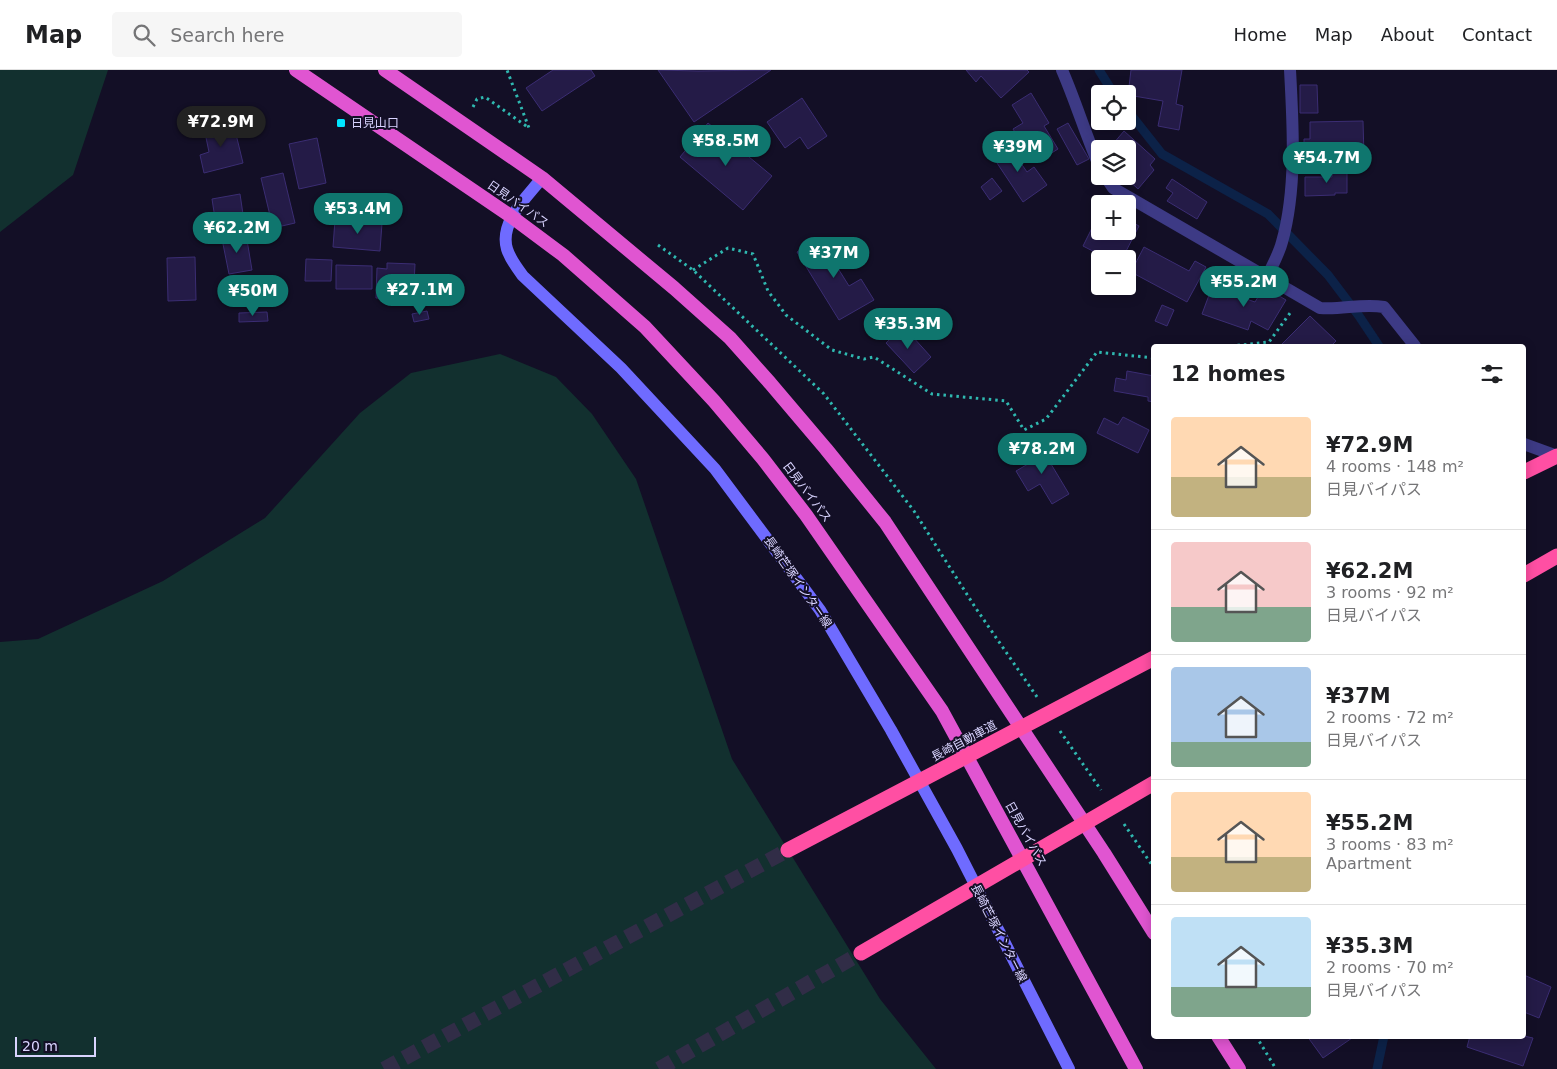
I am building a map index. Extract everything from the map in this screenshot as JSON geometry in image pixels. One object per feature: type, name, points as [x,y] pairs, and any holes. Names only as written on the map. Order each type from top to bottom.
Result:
[{"type":"highway","name":"日見バイパス","points":[[296,70],[512,217],[563,256],[645,328],[714,401],[763,458],[806,515],[942,711],[1136,1069]]},
{"type":"highway","points":[[385,70],[542,178],[674,288],[730,338],[826,448],[885,522],[1104,853],[1151,928]]},
{"type":"highway","points":[[1526,471],[1557,456]]},
{"type":"highway","points":[[1526,574],[1557,556]]},
{"type":"highway","name":"長崎自動車道","points":[[788,850],[1151,660]]},
{"type":"highway","points":[[861,953],[1151,785]]},
{"type":"highway","points":[[1220,1039],[1239,1069]]},
{"type":"main road","name":"長崎芒塚インター線","points":[[542,178],[512,217],[505,235],[506,249],[523,276],[621,368],[715,469],[820,610],[892,730],[957,849],[1069,1069]]},
{"type":"street","points":[[1062,70],[1091,149]]},
{"type":"street","points":[[1267,277],[1282,243],[1290,192],[1293,119],[1290,70]]},
{"type":"street","points":[[1111,185],[1113,188],[1320,308],[1336,310],[1369,304],[1384,307],[1414,344]]},
{"type":"street","points":[[1526,445],[1557,456]]},
{"type":"path","points":[[472,108],[478,99],[485,97],[529,128],[507,70]]},
{"type":"path","points":[[693,270],[728,248],[753,254],[768,291],[786,315],[832,350],[864,359],[874,357],[932,394],[1006,401],[1024,430],[1046,419],[1097,352],[1151,358]]},
{"type":"path","points":[[1250,344],[1269,342],[1302,297]]},
{"type":"path","points":[[1258,1039],[1276,1069]]},
{"type":"green space","points":[[0,70],[108,70],[73,175],[0,232]]},
{"type":"green space","points":[[500,354],[556,377],[592,414],[636,479],[732,759],[880,999],[936,1069],[0,1069],[0,642],[38,639],[163,581],[265,518],[360,413],[411,373]]},
{"type":"building","points":[[553,70],[591,70],[595,76],[542,111],[526,88]]},
{"type":"building","points":[[658,70],[698,71],[771,70],[694,122]]},
{"type":"building","points":[[966,70],[1027,70],[1029,72],[1001,98],[981,76],[976,82]]},
{"type":"building","points":[[1131,70],[1182,70],[1176,104],[1183,106],[1179,130],[1158,126],[1163,101],[1136,96],[1136,85],[1129,85]]},
{"type":"building","points":[[1300,85],[1317,85],[1318,113],[1300,113]]},
{"type":"building","points":[[1031,93],[1049,123],[1044,126],[1058,149],[1037,162],[1031,152],[1028,154],[1013,129],[1023,123],[1012,105]]},
{"type":"building","points":[[802,98],[827,136],[808,149],[800,137],[785,148],[767,122]]},
{"type":"building","points":[[1363,121],[1364,156],[1304,157],[1304,139],[1310,139],[1310,122]]},
{"type":"building","points":[[233,122],[243,163],[204,173],[200,155],[209,152],[204,128]]},
{"type":"building","points":[[708,123],[772,176],[743,210],[680,157]]},
{"type":"building","points":[[1068,123],[1089,159],[1077,165],[1057,129]]},
{"type":"building","points":[[1124,131],[1134,140],[1116,140]]},
{"type":"building","points":[[317,138],[326,183],[299,189],[289,144]]},
{"type":"building","points":[[1136,142],[1155,159],[1150,165],[1154,170],[1138,189],[1134,185],[1136,185]]},
{"type":"building","points":[[1007,143],[1027,172],[1034,167],[1047,185],[1023,202],[991,154]]},
{"type":"building","points":[[1332,168],[1347,168],[1347,193],[1305,196],[1305,177],[1332,177]]},
{"type":"building","points":[[283,173],[295,223],[273,228],[261,178]]},
{"type":"building","points":[[992,178],[1002,191],[990,200],[981,187]]},
{"type":"building","points":[[1172,179],[1207,202],[1197,219],[1167,201],[1173,193],[1166,188]]},
{"type":"building","points":[[240,194],[244,221],[216,225],[212,199]]},
{"type":"building","points":[[335,220],[382,223],[380,251],[333,247]]},
{"type":"building","points":[[1091,230],[1091,240],[1132,240],[1127,250],[1091,250],[1083,246]]},
{"type":"building","points":[[246,234],[252,270],[229,274],[222,239]]},
{"type":"building","points":[[819,238],[824,246],[834,240],[843,257],[834,262],[849,286],[861,279],[874,300],[839,320],[797,252]]},
{"type":"building","points":[[1144,247],[1189,271],[1195,261],[1206,267],[1187,302],[1136,275],[1136,262]]},
{"type":"building","points":[[195,257],[196,300],[168,301],[167,258]]},
{"type":"building","points":[[306,259],[332,260],[331,281],[305,281]]},
{"type":"building","points":[[387,263],[415,264],[414,284],[404,284],[404,299],[376,298],[377,268],[387,269]]},
{"type":"building","points":[[336,265],[372,266],[372,289],[336,289]]},
{"type":"building","points":[[1212,287],[1255,302],[1264,287],[1286,300],[1268,330],[1251,321],[1248,330],[1202,314]]},
{"type":"building","points":[[1162,305],[1174,310],[1167,326],[1155,321]]},
{"type":"building","points":[[427,311],[429,319],[414,322],[412,314]]},
{"type":"building","points":[[267,312],[268,321],[239,322],[239,313]]},
{"type":"building","points":[[1310,316],[1336,341],[1333,344],[1282,344]]},
{"type":"building","points":[[903,326],[931,357],[914,373],[886,343]]},
{"type":"building","points":[[1127,371],[1151,375],[1151,402],[1148,401],[1148,397],[1114,391],[1116,378],[1126,380]]},
{"type":"building","points":[[1123,417],[1149,430],[1138,453],[1097,433],[1104,418],[1118,425]]},
{"type":"building","points":[[1039,444],[1069,494],[1052,504],[1040,484],[1028,491],[1016,471],[1028,464],[1022,454]]},
{"type":"building","points":[[1526,976],[1551,987],[1539,1018],[1526,1013]]},
{"type":"building","points":[[1526,1036],[1533,1038],[1523,1066],[1467,1047],[1469,1039],[1526,1039]]},
{"type":"building","points":[[1309,1039],[1351,1039],[1323,1058]]},
{"type":"waterway","points":[[1099,70],[1108,85]]},
{"type":"waterway","points":[[1136,121],[1162,154],[1268,214],[1328,275],[1378,344]]},
{"type":"waterway","points":[[1377,1069],[1383,1039]]},
{"type":"tunnel","points":[[384,1069],[788,850]]},
{"type":"tunnel","points":[[659,1069],[861,953]]},
{"type":"place","name":"日見山口","points":[[341,123]]}]
